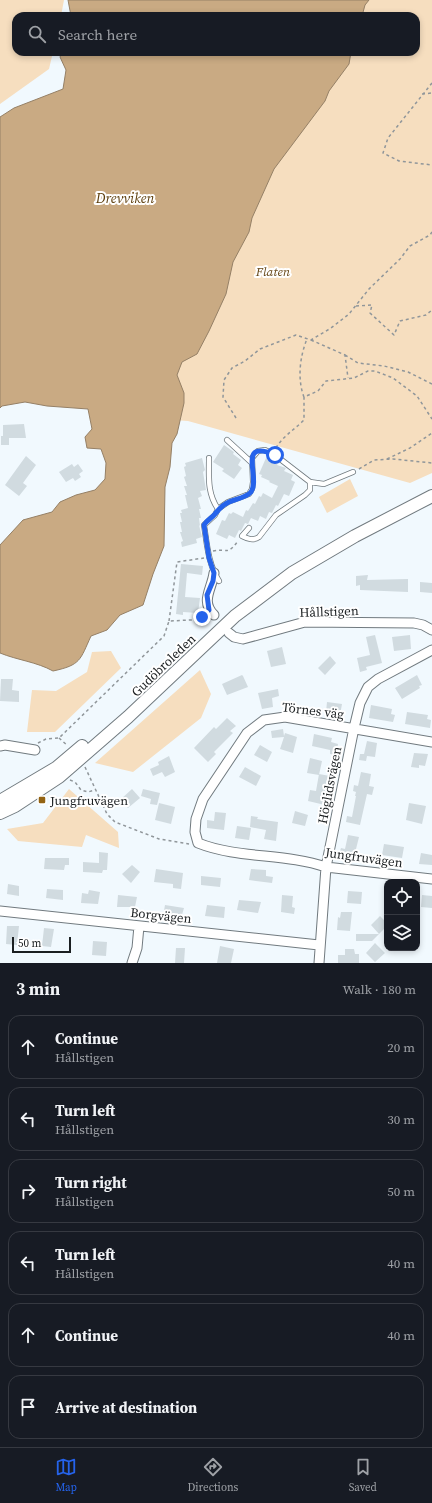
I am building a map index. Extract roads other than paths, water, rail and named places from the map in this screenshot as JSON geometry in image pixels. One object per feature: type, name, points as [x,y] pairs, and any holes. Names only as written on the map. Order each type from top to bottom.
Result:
[{"type":"main road","name":"Gudöbroleden","points":[[0,801],[56,768],[123,712],[231,612],[289,566],[432,487]]},
{"type":"main road","name":"Gudöbroleden","points":[[0,813],[15,806],[59,777],[128,717],[235,616],[292,573],[355,536],[432,496]]},
{"type":"street","points":[[212,613],[203,595],[216,577]]},
{"type":"street","name":"Hållstigen","points":[[229,633],[234,637],[243,639],[305,622],[414,623],[422,624],[432,630]]},
{"type":"street","name":"Höglidsvägen","points":[[319,963],[319,946],[326,867],[360,703],[368,687],[378,679],[432,650]]},
{"type":"street","name":"Törnes väg","points":[[198,843],[195,832],[196,819],[203,799],[247,733],[264,720],[285,717],[432,742]]},
{"type":"street","points":[[0,746],[31,750]]},
{"type":"street","name":"Jungfruvägen","points":[[198,843],[212,848],[316,863],[326,867],[432,879]]},
{"type":"street","name":"Borgvägen","points":[[0,911],[319,946]]},
{"type":"street","points":[[132,963],[137,948],[139,926]]},
{"type":"lane","points":[[227,440],[252,463]]},
{"type":"lane","points":[[216,577],[209,558],[204,525],[215,515],[218,509],[228,502],[250,494],[253,482],[252,458],[258,451],[265,450],[273,454],[310,482],[324,484],[353,472]]},
{"type":"lane","points":[[209,458],[210,492],[212,500],[218,509]]},
{"type":"lane","points":[[249,528],[242,536],[250,540],[259,537],[276,515],[310,490],[310,482]]},
{"type":"water","points":[[68,0],[369,0],[365,5],[363,12],[70,12]]},
{"type":"water","name":"Drevviken","points":[[350,56],[349,64],[329,91],[325,101],[274,169],[252,218],[249,232],[233,262],[226,294],[209,331],[197,354],[182,362],[177,375],[184,393],[184,403],[177,434],[172,443],[170,467],[165,487],[164,546],[143,605],[120,615],[107,630],[91,636],[82,656],[74,664],[53,671],[40,665],[0,653],[0,545],[23,520],[52,512],[60,502],[76,495],[95,490],[105,479],[106,463],[101,449],[87,448],[85,437],[92,429],[88,409],[47,406],[25,402],[2,406],[0,408],[0,117],[14,108],[63,89],[66,70],[60,57]]},
{"type":"place","name":"Jungfruvägen","points":[[42,800]]},
{"type":"park label","name":"Flaten","points":[[273,271]]}]
